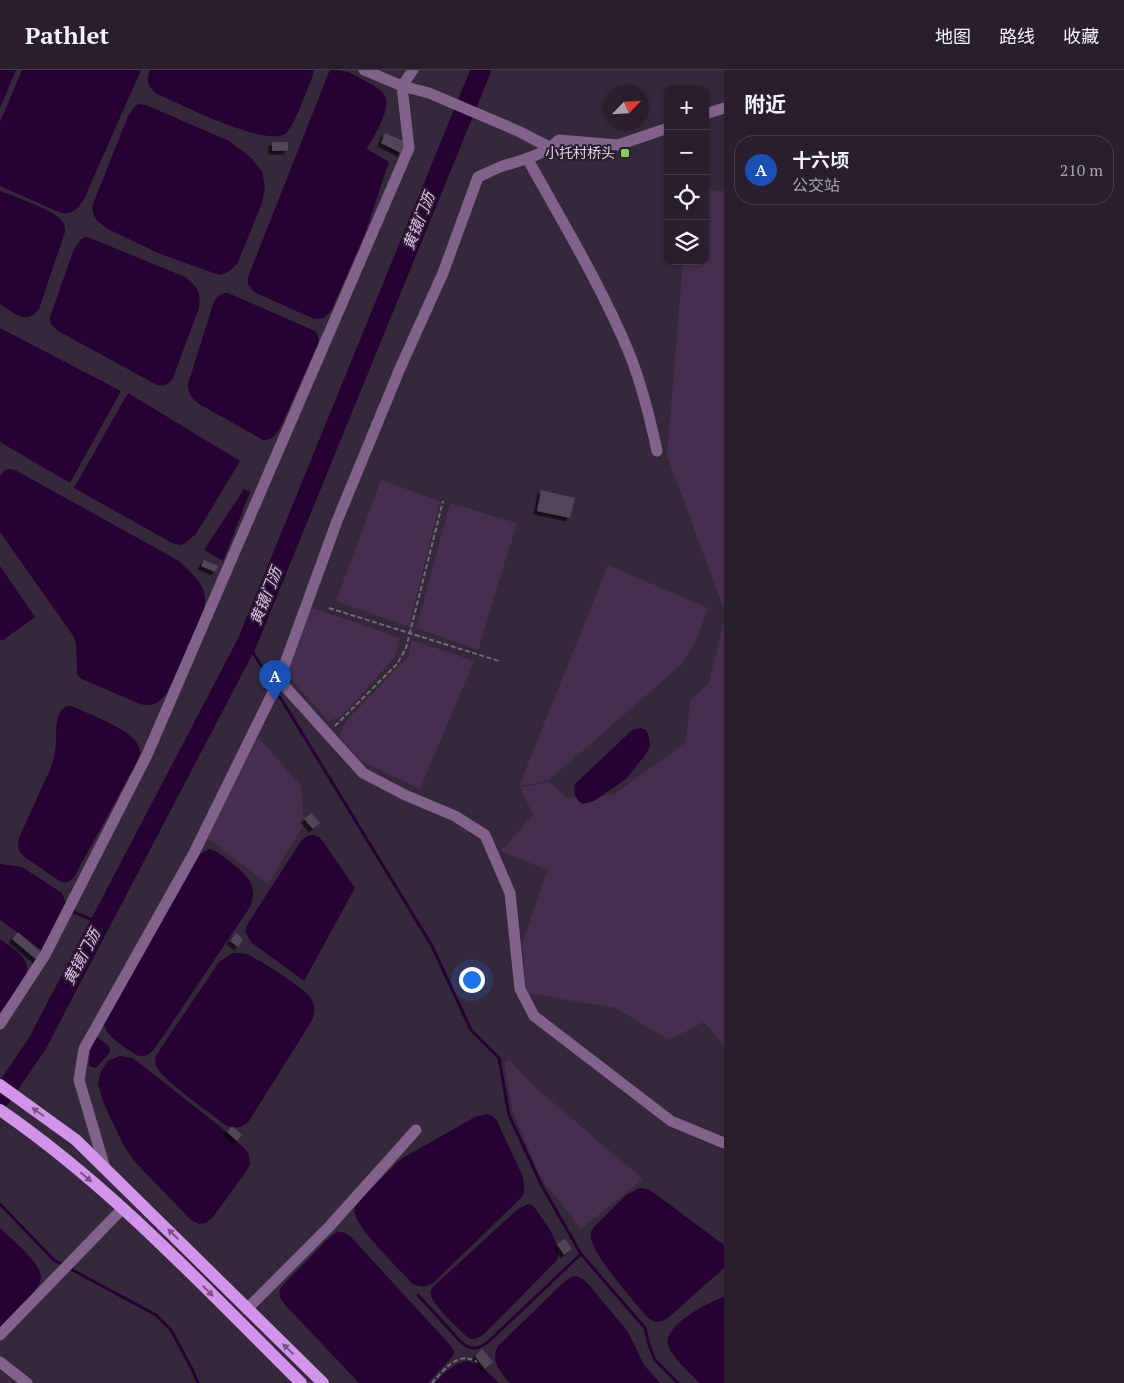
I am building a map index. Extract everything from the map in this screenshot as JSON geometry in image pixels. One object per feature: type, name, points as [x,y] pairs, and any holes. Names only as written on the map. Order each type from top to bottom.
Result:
[{"type":"main road","points":[[0,1085],[76,1140],[323,1383]]},
{"type":"main road","points":[[0,1110],[36,1135],[123,1208],[301,1383]]},
{"type":"street","points":[[364,70],[402,86],[429,92],[518,131],[551,148]]},
{"type":"street","points":[[0,1024],[46,955],[147,756],[409,148],[402,86],[413,70]]},
{"type":"street","points":[[709,113],[724,108]]},
{"type":"street","points":[[106,1168],[79,1080],[84,1049],[194,853],[279,680],[337,521],[401,366],[443,273],[478,177],[551,148],[559,140],[618,145],[664,129]]},
{"type":"street","points":[[528,158],[599,289],[629,355],[648,408],[657,451]]},
{"type":"street","points":[[279,680],[363,773],[405,795],[455,816],[485,835],[510,892],[520,989],[534,1016],[671,1121],[724,1143]]},
{"type":"street","points":[[247,1309],[328,1228],[416,1130]]},
{"type":"street","points":[[109,1196],[121,1184]]},
{"type":"street","points":[[0,1335],[123,1208]]},
{"type":"street","points":[[0,1362],[27,1383]]},
{"type":"path","points":[[330,731],[396,664],[406,648],[443,501]]},
{"type":"path","points":[[329,608],[499,661]]},
{"type":"path","points":[[432,1383],[448,1366],[458,1360],[465,1357],[478,1362]]},
{"type":"shaded area","points":[[0,70],[16,70],[0,108]]},
{"type":"shaded area","points":[[22,70],[141,70],[84,199],[72,212],[61,213],[0,186],[0,122]]},
{"type":"shaded area","points":[[150,70],[314,70],[293,123],[286,133],[276,136],[262,135],[223,123],[157,94],[149,84]]},
{"type":"shaded area","points":[[331,70],[354,75],[377,88],[385,96],[386,108],[384,115],[367,149],[389,162],[364,236],[331,311],[324,318],[314,319],[254,292],[248,284],[248,277]]},
{"type":"shaded area","points":[[140,104],[229,141],[249,156],[262,171],[265,187],[262,203],[238,262],[228,272],[219,275],[158,253],[108,229],[98,222],[94,216],[93,204],[128,116],[136,105]]},
{"type":"shaded area","points":[[709,190],[724,191],[724,609],[667,456],[683,265],[709,265]]},
{"type":"shaded area","points":[[0,191],[45,209],[60,219],[65,226],[65,232],[39,309],[29,317],[15,314],[0,304]]},
{"type":"shaded area","points":[[85,237],[185,277],[198,290],[199,308],[173,378],[168,384],[157,385],[58,331],[51,324],[50,317],[74,249],[81,239]]},
{"type":"shaded area","points":[[224,293],[228,293],[315,331],[318,336],[317,346],[280,428],[269,439],[263,440],[199,404],[189,393],[188,384],[214,301]]},
{"type":"shaded area","points":[[0,328],[121,391],[70,483],[0,442]]},
{"type":"shaded area","points":[[128,393],[240,461],[196,534],[184,544],[172,543],[74,488]]},
{"type":"shaded area","points":[[5,470],[15,470],[179,561],[201,586],[205,599],[202,617],[168,691],[156,703],[149,705],[140,704],[84,680],[77,674],[76,643],[74,637],[0,532],[0,476]]},
{"type":"shaded area","points":[[381,480],[440,501],[409,627],[336,601]]},
{"type":"shaded area","points":[[244,489],[250,492],[223,561],[204,550]]},
{"type":"shaded area","points":[[450,503],[517,523],[478,650],[416,628]]},
{"type":"shaded area","points":[[608,565],[708,608],[696,641],[682,664],[548,781],[519,786]]},
{"type":"shaded area","points":[[0,566],[35,617],[3,640],[0,640]]},
{"type":"shaded area","points":[[310,607],[400,638],[395,657],[341,717],[328,721],[287,674]]},
{"type":"shaded area","points":[[724,621],[724,1045],[704,1022],[669,1040],[615,1008],[527,993],[522,944],[547,870],[501,851],[533,815],[520,787],[548,782],[568,798],[613,795],[686,742],[690,700],[709,682]]},
{"type":"shaded area","points":[[412,640],[474,661],[420,789],[358,759],[339,736],[346,721],[408,657]]},
{"type":"shaded area","points":[[72,706],[127,733],[134,739],[140,752],[138,760],[74,877],[65,883],[23,856],[18,844],[51,766],[56,747],[57,720],[62,709]]},
{"type":"shaded area","points":[[640,728],[646,730],[649,737],[650,746],[646,754],[626,779],[594,801],[582,804],[575,796],[575,784],[632,730]]},
{"type":"shaded area","points":[[258,737],[301,786],[304,824],[268,884],[206,837]]},
{"type":"shaded area","points":[[307,836],[319,837],[324,843],[355,888],[304,981],[251,942],[245,931],[301,841]]},
{"type":"shaded area","points":[[209,849],[224,857],[245,875],[252,886],[253,892],[250,907],[155,1048],[147,1055],[136,1055],[113,1038],[104,1024],[200,854]]},
{"type":"shaded area","points":[[0,864],[22,867],[62,893],[66,904],[43,951],[0,920]]},
{"type":"shaded area","points":[[0,939],[24,959],[27,973],[20,987],[0,1012]]},
{"type":"shaded area","points":[[233,953],[249,955],[283,976],[308,995],[312,1000],[314,1008],[311,1022],[249,1121],[236,1128],[227,1126],[177,1088],[160,1072],[155,1061],[157,1054],[219,962]]},
{"type":"shaded area","points":[[97,1037],[109,1046],[110,1052],[96,1068],[89,1066],[91,1047]]},
{"type":"shaded area","points":[[120,1056],[133,1058],[223,1129],[249,1155],[250,1165],[245,1173],[213,1217],[206,1223],[199,1224],[191,1220],[136,1163],[125,1148],[103,1102],[98,1084],[101,1071],[108,1061]]},
{"type":"shaded area","points":[[509,1059],[537,1089],[643,1179],[581,1229],[540,1177],[513,1112],[504,1063]]},
{"type":"shaded area","points":[[487,1114],[496,1119],[523,1177],[524,1192],[522,1197],[434,1282],[424,1286],[413,1284],[363,1229],[355,1213],[357,1202],[401,1159],[475,1117]]},
{"type":"shaded area","points":[[639,1188],[650,1190],[724,1245],[724,1268],[668,1318],[660,1322],[655,1322],[647,1317],[624,1290],[598,1254],[591,1236],[592,1230],[596,1225],[626,1195]]},
{"type":"shaded area","points":[[528,1204],[535,1208],[552,1233],[558,1247],[557,1260],[484,1334],[475,1339],[468,1338],[432,1299],[431,1290],[518,1209]]},
{"type":"shaded area","points":[[0,1228],[32,1259],[37,1266],[41,1279],[26,1302],[6,1326],[0,1330]]},
{"type":"shaded area","points":[[337,1232],[345,1233],[352,1238],[451,1346],[454,1352],[453,1356],[428,1383],[359,1383],[282,1301],[280,1291],[283,1285]]},
{"type":"shaded area","points":[[576,1276],[583,1279],[590,1286],[628,1332],[644,1365],[660,1383],[510,1383],[503,1375],[497,1366],[495,1357],[498,1346],[563,1283]]},
{"type":"shaded area","points":[[724,1297],[724,1383],[700,1383],[673,1354],[668,1344],[669,1337],[673,1329],[689,1315]]},
{"type":"shaded area","points":[[466,1361],[480,1366],[499,1383],[435,1383],[452,1367]]},
{"type":"building","points":[[385,133],[406,142],[401,153],[381,143]]},
{"type":"building","points":[[272,142],[288,142],[288,151],[272,151]]},
{"type":"building","points":[[541,490],[575,498],[570,518],[537,511]]},
{"type":"building","points":[[204,560],[218,566],[215,572],[201,566]]},
{"type":"building","points":[[311,813],[320,823],[313,829],[304,819]]},
{"type":"building","points":[[18,932],[44,955],[38,961],[12,939]]},
{"type":"building","points":[[236,933],[243,939],[238,947],[230,941]]},
{"type":"building","points":[[232,1126],[242,1135],[237,1141],[227,1132]]},
{"type":"building","points":[[565,1239],[572,1249],[564,1255],[557,1244]]},
{"type":"building","points":[[482,1349],[493,1362],[485,1369],[475,1356]]},
{"type":"waterway","name":"黄镜门沥","points":[[0,1098],[37,1044],[247,643],[481,70]]},
{"type":"waterway","points":[[247,643],[262,667]]},
{"type":"waterway","points":[[280,697],[432,946],[471,1030],[499,1058],[509,1115],[542,1186],[581,1254],[645,1328],[655,1360],[678,1383]]},
{"type":"waterway","points":[[71,911],[100,923]]},
{"type":"waterway","points":[[0,1204],[54,1260],[156,1315],[171,1330],[198,1383]]},
{"type":"waterway","points":[[418,1295],[460,1341],[471,1348],[481,1347],[581,1254]]},
{"type":"place","name":"小托村桥头","points":[[625,153]]},
{"type":"place","name":"十六顷","points":[[275,701]]}]
